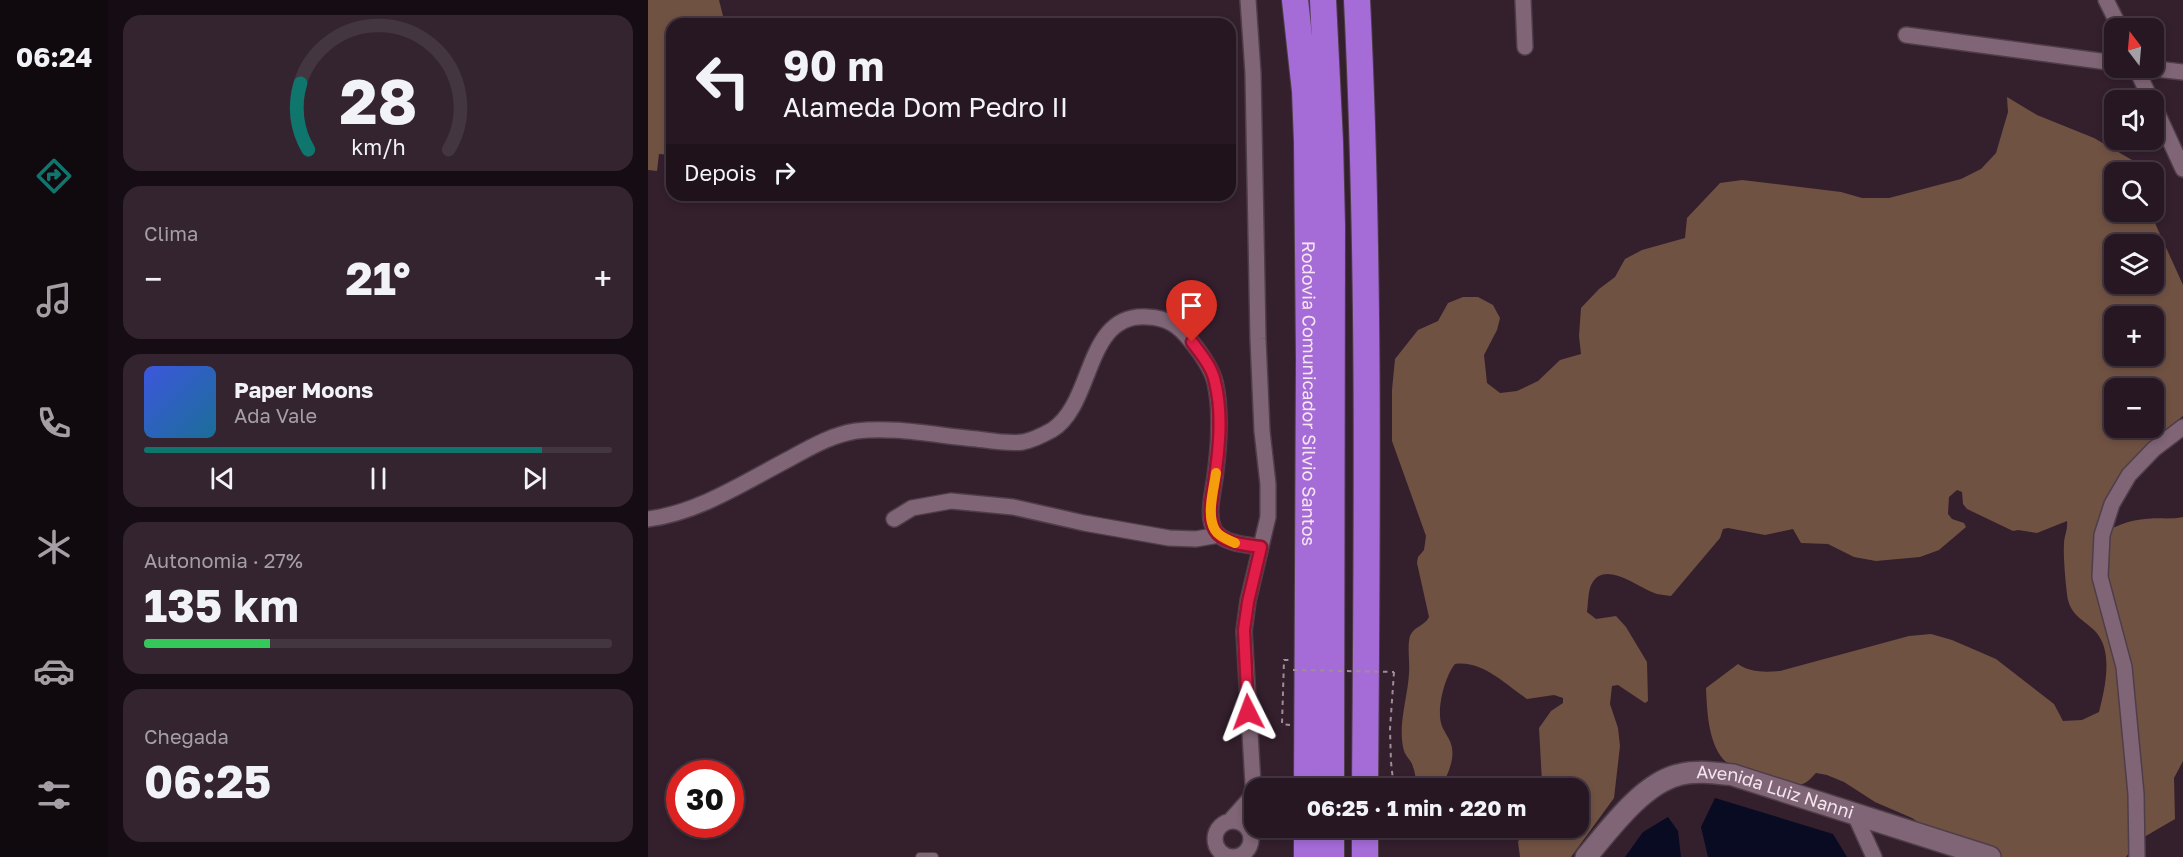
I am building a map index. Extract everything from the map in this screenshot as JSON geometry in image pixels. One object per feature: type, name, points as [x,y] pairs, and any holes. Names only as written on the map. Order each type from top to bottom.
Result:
[{"type":"highway","points":[[1290,0],[1299,38]]},
{"type":"highway","name":"Rodovia Comunicador Silvio Santos","points":[[1295,0],[1305,91],[1307,153],[1309,358],[1307,778]]},
{"type":"highway","name":"Rodovia Comunicador Silvio Santos","points":[[1323,0],[1332,226],[1331,778]]},
{"type":"highway","points":[[1357,0],[1367,369],[1365,778]]},
{"type":"highway","points":[[1307,838],[1307,857]]},
{"type":"highway","points":[[1331,838],[1331,857]]},
{"type":"highway","points":[[1365,838],[1365,857]]},
{"type":"street","points":[[1248,0],[1253,73],[1258,339],[1262,431],[1268,484],[1268,517],[1248,602],[1244,630],[1253,778]]},
{"type":"street","points":[[1523,0],[1525,47]]},
{"type":"street","points":[[2106,0],[2115,18]]},
{"type":"street","points":[[1906,35],[2104,62]]},
{"type":"street","points":[[2164,70],[2183,72]]},
{"type":"street","points":[[2164,128],[2183,169]]},
{"type":"street","points":[[648,519],[667,517],[726,493],[825,439],[848,433],[873,429],[1023,442],[1040,436],[1069,416],[1100,342],[1112,328],[1126,320],[1141,316],[1162,318],[1181,330],[1202,355],[1215,381],[1219,411],[1217,463],[1211,506],[1212,524],[1219,535],[1236,543],[1261,547]]},
{"type":"street","points":[[2137,857],[2136,794],[2124,667],[2100,577],[2102,535],[2112,504],[2129,475],[2154,449],[2183,427]]},
{"type":"street","points":[[894,519],[912,508],[951,501],[1013,507],[1084,523],[1169,538],[1196,539],[1219,535]]},
{"type":"street","name":"Avenida Luiz Nanni","points":[[1586,857],[1618,819],[1652,788],[1677,775],[1708,772],[1733,774],[1990,857]]},
{"type":"street","points":[[1244,808],[1216,832],[1215,843],[1218,855],[1238,856],[1248,849],[1251,838]]},
{"type":"street","points":[[1854,813],[1874,857]]},
{"type":"street","points":[[1230,821],[1244,825]]},
{"type":"lane","points":[[920,857],[934,857]]},
{"type":"path","points":[[1293,670],[1394,672],[1390,740],[1393,778]]},
{"type":"shaded area","points":[[648,0],[719,0],[724,18],[666,18],[666,155],[659,154],[657,171],[648,170]]},
{"type":"shaded area","points":[[2007,97],[2037,115],[2094,138],[2104,144],[2104,150],[2115,150],[2136,162],[2104,162],[2104,222],[2155,222],[2160,234],[2104,234],[2104,294],[2164,294],[2164,243],[2183,285],[2183,416],[2164,434],[2164,378],[2104,378],[2104,438],[2160,438],[2126,487],[2100,534],[2133,521],[2183,517],[2183,761],[2174,778],[2175,819],[2139,840],[2126,857],[1970,857],[1912,818],[1875,802],[1844,782],[1816,773],[1802,784],[1785,783],[1737,768],[1723,759],[1718,752],[1709,725],[1706,688],[1738,664],[1764,672],[1780,671],[1909,636],[1931,634],[1952,640],[1996,659],[2054,704],[2063,721],[2082,720],[2099,712],[2104,692],[2106,659],[2101,639],[2075,614],[2068,600],[2064,549],[2067,521],[2037,533],[2013,531],[1967,509],[1963,504],[1962,492],[1957,490],[1949,497],[1948,514],[1952,519],[1964,523],[1966,527],[1939,550],[1920,557],[1876,561],[1854,557],[1828,544],[1801,543],[1793,529],[1765,535],[1728,528],[1723,529],[1720,538],[1671,596],[1657,594],[1611,574],[1595,579],[1590,588],[1587,612],[1596,619],[1616,616],[1626,627],[1647,662],[1648,701],[1645,703],[1618,685],[1612,686],[1610,704],[1618,728],[1620,746],[1614,798],[1589,832],[1589,778],[1542,778],[1539,728],[1551,711],[1563,703],[1563,698],[1554,695],[1527,699],[1502,680],[1475,666],[1455,664],[1445,684],[1440,716],[1452,750],[1450,768],[1445,778],[1416,778],[1404,751],[1402,732],[1408,682],[1410,636],[1429,617],[1417,563],[1418,557],[1424,550],[1426,536],[1392,441],[1392,390],[1395,359],[1418,330],[1438,321],[1448,303],[1463,297],[1478,297],[1493,305],[1500,318],[1497,330],[1484,355],[1487,383],[1500,393],[1517,391],[1538,381],[1560,360],[1581,354],[1579,336],[1581,308],[1599,289],[1615,277],[1625,259],[1642,250],[1685,238],[1687,218],[1720,183],[1742,180],[1841,192],[1862,198],[1889,198],[1961,179],[1981,169],[1996,153],[2008,112]]},
{"type":"shaded area","points":[[1520,838],[1585,838],[1571,857],[1520,857]]},
{"type":"water","points":[[1715,798],[1833,834],[1847,857],[1708,857],[1701,827]]},
{"type":"water","points":[[1668,817],[1678,831],[1681,857],[1625,857],[1643,832]]},
{"type":"slow traffic","points":[[1216,473],[1211,506],[1212,524],[1219,535],[1235,543]]},
{"type":"route","points":[[1192,342],[1202,355],[1215,381],[1219,411],[1217,463],[1211,506],[1212,524],[1219,535],[1236,543],[1261,547],[1244,630],[1248,712]]}]
